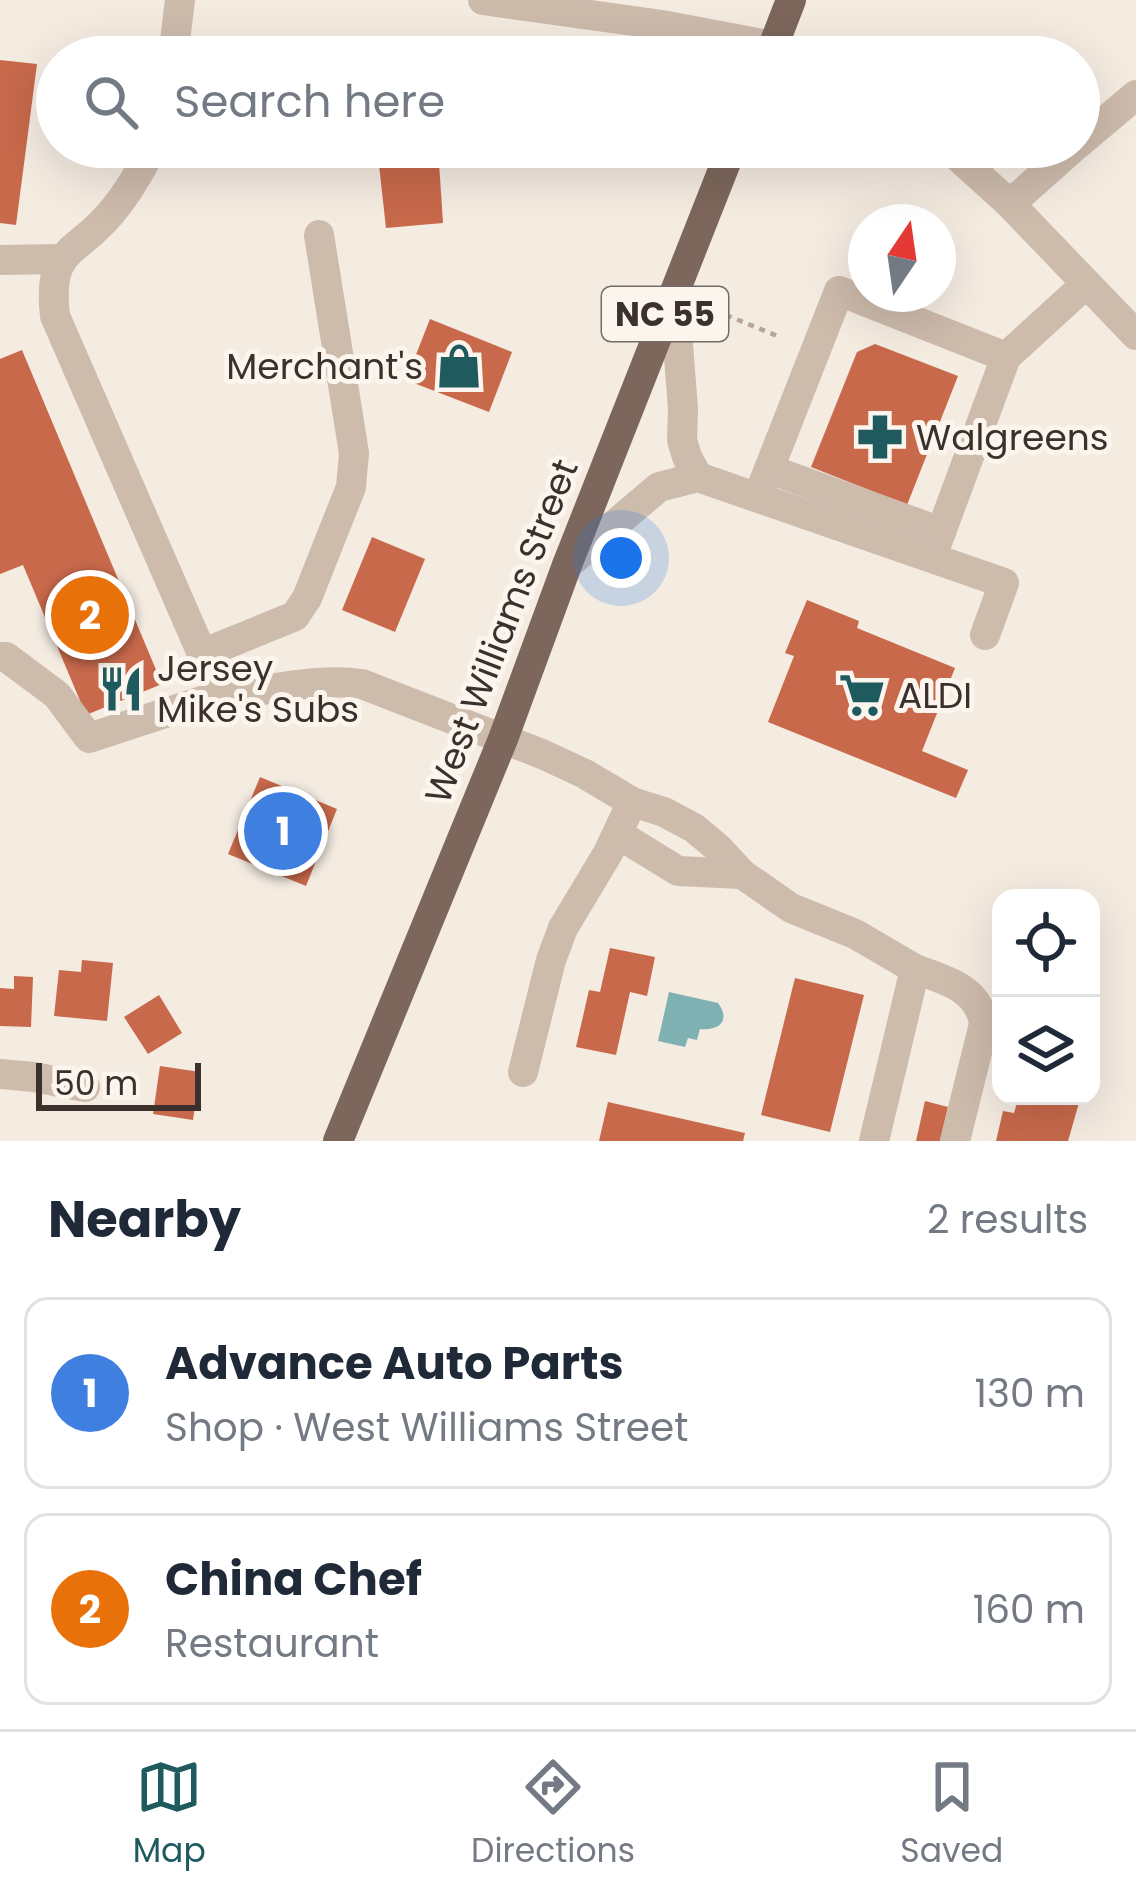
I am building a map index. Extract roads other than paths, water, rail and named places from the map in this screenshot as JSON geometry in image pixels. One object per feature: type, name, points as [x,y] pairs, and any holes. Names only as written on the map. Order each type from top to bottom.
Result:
[{"type":"main road","points":[[783,36],[790,0]]},
{"type":"main road","name":"West Williams Street","points":[[338,1141],[502,739],[724,168]]},
{"type":"street","points":[[176,36],[180,0]]},
{"type":"street","points":[[483,0],[708,36]]},
{"type":"street","points":[[1100,126],[1136,95]]},
{"type":"street","points":[[141,168],[111,214],[61,259],[52,290],[55,316],[220,695]]},
{"type":"street","points":[[970,168],[1136,335]]},
{"type":"street","points":[[1010,204],[1051,168]]},
{"type":"street","points":[[202,654],[295,616],[307,598],[351,487],[354,453],[319,235]]},
{"type":"street","points":[[0,260],[61,259]]},
{"type":"street","points":[[936,544],[1006,357],[1086,284]]},
{"type":"street","points":[[764,483],[839,291],[1006,357]]},
{"type":"street","points":[[674,292],[682,440],[698,477]]},
{"type":"street","points":[[567,565],[659,487],[698,477],[764,483],[936,544],[1004,583],[985,635]]},
{"type":"street","points":[[0,657],[57,694],[88,738],[220,695],[338,680],[362,684],[585,774],[632,802],[668,843],[742,874],[791,908],[855,934],[974,998],[984,1024],[955,1141]]},
{"type":"street","points":[[523,1072],[563,928],[632,802]]},
{"type":"street","points":[[618,835],[678,872],[742,874]]},
{"type":"street","points":[[874,1141],[915,969]]},
{"type":"street","points":[[0,1074],[85,1087]]},
{"type":"water","points":[[669,992],[718,1003],[723,1020],[713,1028],[700,1029],[697,1040],[688,1038],[685,1047],[658,1041]]},
{"type":"place","name":"Merchant's","points":[[459,366]]},
{"type":"place","name":"Walgreens","points":[[880,437]]},
{"type":"place","name":"China Chef","points":[[90,615]]},
{"type":"place","name":"Jersey Mike's Subs","points":[[121,689]]},
{"type":"place","name":"ALDI","points":[[862,695]]},
{"type":"place","name":"Advance Auto Parts","points":[[283,831]]}]
